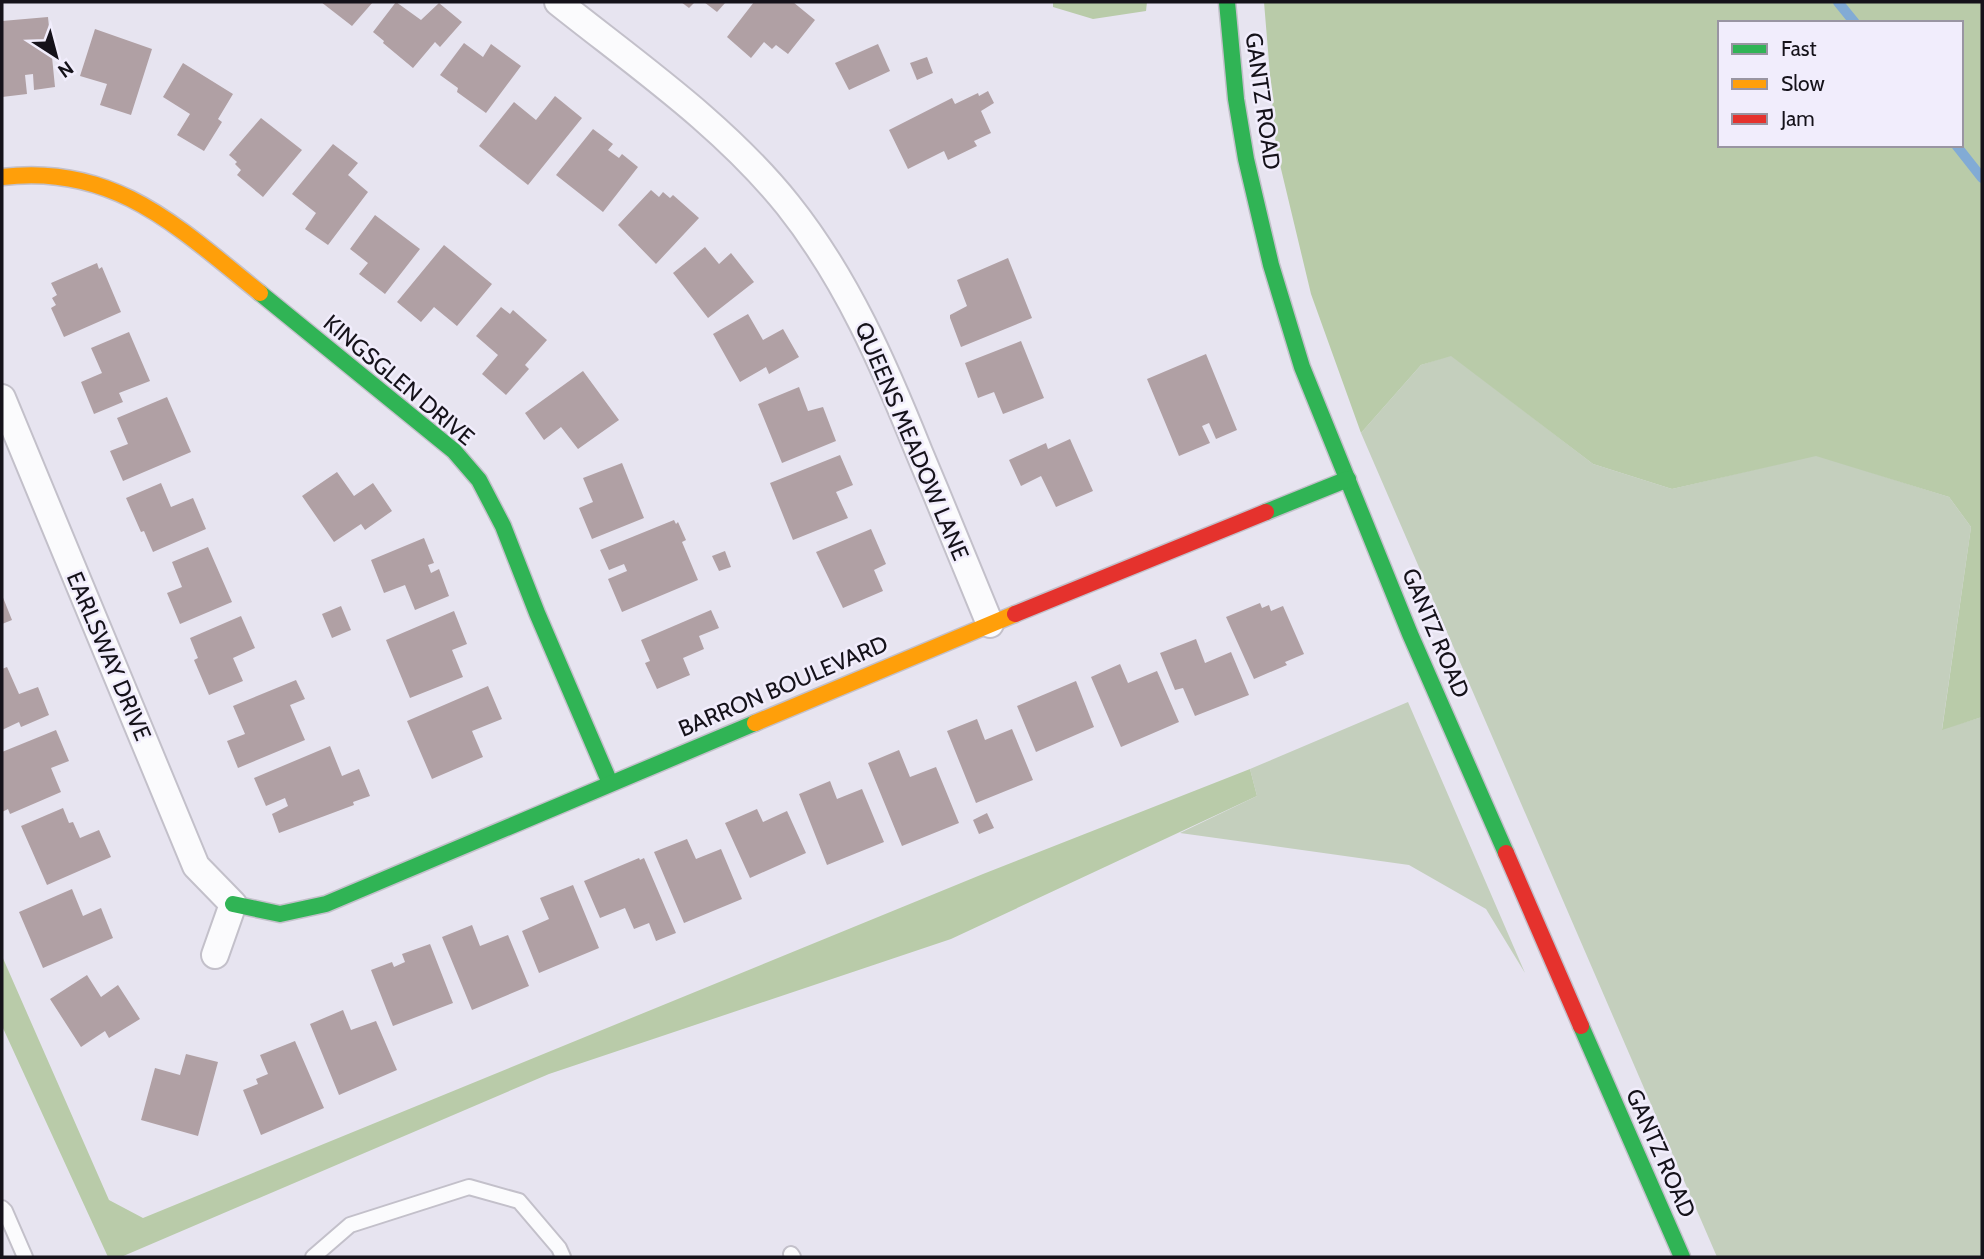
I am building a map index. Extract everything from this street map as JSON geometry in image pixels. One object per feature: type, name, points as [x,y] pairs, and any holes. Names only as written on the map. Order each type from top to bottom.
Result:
[{"type":"street","name":"QUEENS MEADOW LANE","points":[[558,2],[680,99],[734,146],[788,205],[836,274],[881,360],[990,624]]},
{"type":"street","name":"GANTZ ROAD","points":[[1227,2],[1236,99],[1246,159],[1271,265],[1302,367],[1410,634],[1682,1257]]},
{"type":"street","name":"KINGSGLEN DRIVE","points":[[2,177],[15,174],[49,176],[97,185],[136,200],[172,222],[454,452],[479,480],[503,526],[610,783]]},
{"type":"street","name":"EARLSWAY DRIVE","points":[[2,398],[196,866],[233,904]]},
{"type":"street","name":"BARRON BOULEVARD","points":[[233,904],[280,914],[326,904],[990,624],[1348,479]]},
{"type":"street","points":[[215,955],[233,904]]},
{"type":"lane","points":[[313,1257],[350,1225],[470,1187],[519,1201],[559,1248],[563,1257]]},
{"type":"lane","points":[[2,1208],[25,1257]]},
{"type":"green space","points":[[1053,2],[1147,2],[1146,11],[1093,19],[1053,7]]},
{"type":"green space","points":[[1264,2],[1982,2],[1982,717],[1942,730],[1971,527],[1949,497],[1816,456],[1672,489],[1593,464],[1451,356],[1421,365],[1361,433],[1311,294],[1276,148]]},
{"type":"green space","points":[[1451,355],[1593,464],[1672,489],[1816,455],[1949,497],[1971,527],[1942,729],[1982,717],[1982,1257],[1717,1257],[1361,433],[1421,365]]},
{"type":"green space","points":[[1408,702],[1525,973],[1486,909],[1409,865],[1180,833],[1257,796],[1250,769]]},
{"type":"green space","points":[[1250,769],[1257,796],[951,939],[549,1074],[121,1257],[108,1257],[2,1026],[2,956],[109,1200],[143,1218],[983,874]]},
{"type":"building","points":[[321,2],[373,2],[352,26]]},
{"type":"building","points":[[396,2],[421,20],[439,3],[462,22],[440,47],[435,42],[413,68],[373,32]]},
{"type":"building","points":[[681,2],[695,2],[689,8]]},
{"type":"building","points":[[704,2],[726,2],[717,12]]},
{"type":"building","points":[[754,2],[793,2],[815,20],[788,54],[776,45],[772,49],[764,42],[751,58],[727,37]]},
{"type":"building","points":[[48,17],[55,87],[34,90],[33,74],[25,75],[27,94],[2,97],[2,21]]},
{"type":"building","points":[[95,29],[152,49],[131,115],[100,105],[107,84],[80,76]]},
{"type":"building","points":[[464,43],[483,57],[491,44],[521,66],[486,113],[457,92],[458,88],[440,75]]},
{"type":"building","points":[[878,44],[890,71],[849,90],[835,63]]},
{"type":"building","points":[[927,57],[933,73],[917,80],[910,63]]},
{"type":"building","points":[[183,63],[233,94],[218,119],[222,122],[204,151],[177,135],[190,114],[163,97]]},
{"type":"building","points":[[988,91],[994,103],[981,111],[991,133],[974,141],[977,146],[948,160],[944,151],[908,169],[889,130],[952,98],[955,104]]},
{"type":"building","points":[[555,96],[582,118],[528,185],[479,146],[514,102],[536,120]]},
{"type":"building","points":[[261,118],[302,150],[263,197],[237,175],[241,170],[229,155]]},
{"type":"building","points":[[593,129],[613,144],[608,150],[619,158],[622,154],[638,167],[603,212],[556,175]]},
{"type":"building","points":[[333,144],[358,163],[348,175],[368,192],[328,245],[305,229],[316,213],[292,194]]},
{"type":"building","points":[[651,190],[659,197],[663,192],[670,198],[673,195],[699,218],[656,264],[618,225]]},
{"type":"building","points":[[375,215],[420,249],[385,294],[359,274],[368,263],[350,249]]},
{"type":"building","points":[[444,245],[492,284],[457,326],[434,307],[421,322],[397,302]]},
{"type":"building","points":[[705,247],[719,264],[731,253],[754,282],[708,318],[673,273]]},
{"type":"building","points":[[1008,258],[1032,318],[961,347],[950,318],[950,315],[967,306],[957,280]]},
{"type":"building","points":[[97,263],[99,269],[102,267],[121,312],[64,337],[51,308],[56,305],[52,298],[57,295],[51,283]]},
{"type":"building","points":[[501,307],[510,314],[513,310],[547,340],[525,365],[529,369],[506,395],[482,374],[498,355],[476,336]]},
{"type":"building","points":[[748,314],[763,340],[783,329],[799,357],[769,374],[766,367],[740,382],[713,334]]},
{"type":"building","points":[[129,332],[150,381],[119,393],[123,402],[94,414],[81,382],[102,373],[91,348]]},
{"type":"building","points":[[1021,341],[1044,398],[1003,414],[994,392],[978,398],[965,363]]},
{"type":"building","points":[[1206,354],[1237,430],[1216,439],[1209,423],[1202,426],[1210,443],[1179,456],[1147,379]]},
{"type":"building","points":[[583,371],[619,420],[578,449],[561,427],[544,440],[525,413]]},
{"type":"building","points":[[799,387],[808,411],[823,407],[836,441],[782,463],[758,404]]},
{"type":"building","points":[[167,397],[191,452],[123,481],[110,451],[128,444],[117,418]]},
{"type":"building","points":[[1070,439],[1093,491],[1056,507],[1041,476],[1021,486],[1009,460],[1046,443],[1048,449]]},
{"type":"building","points":[[840,455],[853,485],[836,492],[848,518],[793,540],[770,483]]},
{"type":"building","points":[[622,463],[644,518],[592,539],[579,508],[593,502],[583,478]]},
{"type":"building","points":[[337,472],[354,496],[373,483],[392,511],[365,530],[361,524],[334,542],[302,496]]},
{"type":"building","points":[[161,483],[171,507],[193,498],[206,529],[153,552],[126,498]]},
{"type":"building","points":[[674,520],[676,524],[678,522],[686,540],[682,542],[698,580],[622,612],[608,579],[627,571],[624,564],[609,570],[600,550]]},
{"type":"building","points":[[871,529],[886,564],[874,570],[883,591],[843,608],[816,552]]},
{"type":"building","points":[[424,538],[434,563],[428,565],[431,573],[439,569],[449,596],[415,610],[405,585],[384,593],[371,560]]},
{"type":"building","points":[[208,547],[232,602],[180,624],[167,593],[182,587],[172,562]]},
{"type":"building","points":[[725,551],[731,567],[719,571],[712,556]]},
{"type":"building","points":[[2,595],[12,620],[2,624]]},
{"type":"building","points":[[1260,603],[1262,608],[1269,605],[1271,611],[1283,606],[1304,654],[1285,662],[1287,665],[1254,679],[1226,617]]},
{"type":"building","points":[[341,606],[351,630],[332,638],[322,614]]},
{"type":"building","points":[[711,610],[719,628],[699,636],[704,649],[683,658],[690,675],[657,689],[645,663],[650,661],[641,640]]},
{"type":"building","points":[[454,611],[467,644],[452,650],[463,677],[410,698],[386,640]]},
{"type":"building","points":[[241,616],[255,648],[233,658],[243,681],[209,695],[194,660],[198,658],[190,638]]},
{"type":"building","points":[[1196,639],[1205,663],[1231,652],[1249,695],[1195,716],[1183,688],[1175,690],[1160,653]]},
{"type":"building","points":[[1120,664],[1128,683],[1157,671],[1179,722],[1121,747],[1091,677]]},
{"type":"building","points":[[7,667],[19,694],[38,687],[49,715],[21,727],[19,722],[2,730],[2,669]]},
{"type":"building","points":[[296,680],[305,699],[290,705],[305,740],[238,768],[227,741],[245,734],[233,706]]},
{"type":"building","points":[[1076,681],[1094,727],[1036,752],[1017,706]]},
{"type":"building","points":[[488,686],[502,719],[472,731],[483,757],[432,779],[407,721]]},
{"type":"building","points":[[977,719],[985,740],[1012,729],[1033,780],[976,803],[947,731]]},
{"type":"building","points":[[56,730],[69,761],[51,768],[61,792],[10,814],[8,809],[2,812],[2,752]]},
{"type":"building","points":[[330,746],[342,776],[359,769],[370,796],[353,802],[354,805],[279,833],[272,814],[288,806],[285,798],[266,806],[254,778]]},
{"type":"building","points":[[899,750],[910,777],[936,767],[959,823],[902,846],[868,763]]},
{"type":"building","points":[[830,781],[837,799],[862,789],[884,842],[827,865],[799,794]]},
{"type":"building","points":[[63,808],[69,823],[73,822],[80,838],[99,830],[111,857],[47,885],[21,826]]},
{"type":"building","points":[[757,809],[763,822],[787,811],[806,853],[750,878],[725,823]]},
{"type":"building","points":[[987,813],[994,828],[979,834],[973,820]]},
{"type":"building","points":[[687,839],[696,859],[721,849],[742,899],[684,923],[654,852]]},
{"type":"building","points":[[644,858],[676,933],[656,941],[649,923],[634,929],[625,908],[600,918],[584,881]]},
{"type":"building","points":[[573,885],[599,948],[539,973],[522,931],[549,919],[540,898]]},
{"type":"building","points":[[72,889],[83,916],[101,908],[113,938],[43,968],[19,912]]},
{"type":"building","points":[[472,925],[480,946],[508,935],[529,986],[472,1010],[442,937]]},
{"type":"building","points":[[430,944],[453,1003],[393,1026],[371,970],[392,962],[394,967],[405,962],[402,954]]},
{"type":"building","points":[[87,975],[101,997],[118,985],[140,1019],[109,1038],[105,1031],[81,1047],[50,999]]},
{"type":"building","points":[[343,1010],[351,1030],[376,1021],[397,1070],[339,1095],[310,1024]]},
{"type":"building","points":[[295,1041],[324,1108],[261,1135],[243,1090],[258,1084],[256,1079],[268,1074],[260,1055]]},
{"type":"building","points":[[186,1054],[218,1062],[198,1136],[141,1120],[155,1068],[180,1075]]},
{"type":"waterway","points":[[1838,2],[1853,21]]},
{"type":"waterway","points":[[1958,147],[1982,178]]},
{"type":"traffic: fast","points":[[1227,2],[1236,99],[1246,159],[1271,265],[1302,367],[1410,634],[1506,853]]},
{"type":"traffic: fast","points":[[260,293],[454,451],[479,480],[503,526],[610,783]]},
{"type":"traffic: fast","points":[[1266,512],[1348,479]]},
{"type":"traffic: fast","points":[[233,904],[280,914],[326,904],[755,723]]},
{"type":"traffic: fast","points":[[1581,1026],[1682,1257]]},
{"type":"traffic: slow","points":[[2,177],[42,175],[79,180],[112,190],[173,224],[260,293]]},
{"type":"traffic: slow","points":[[755,723],[1015,614]]},
{"type":"traffic: jam","points":[[1015,614],[1266,512]]},
{"type":"traffic: jam","points":[[1506,853],[1581,1026]]}]
